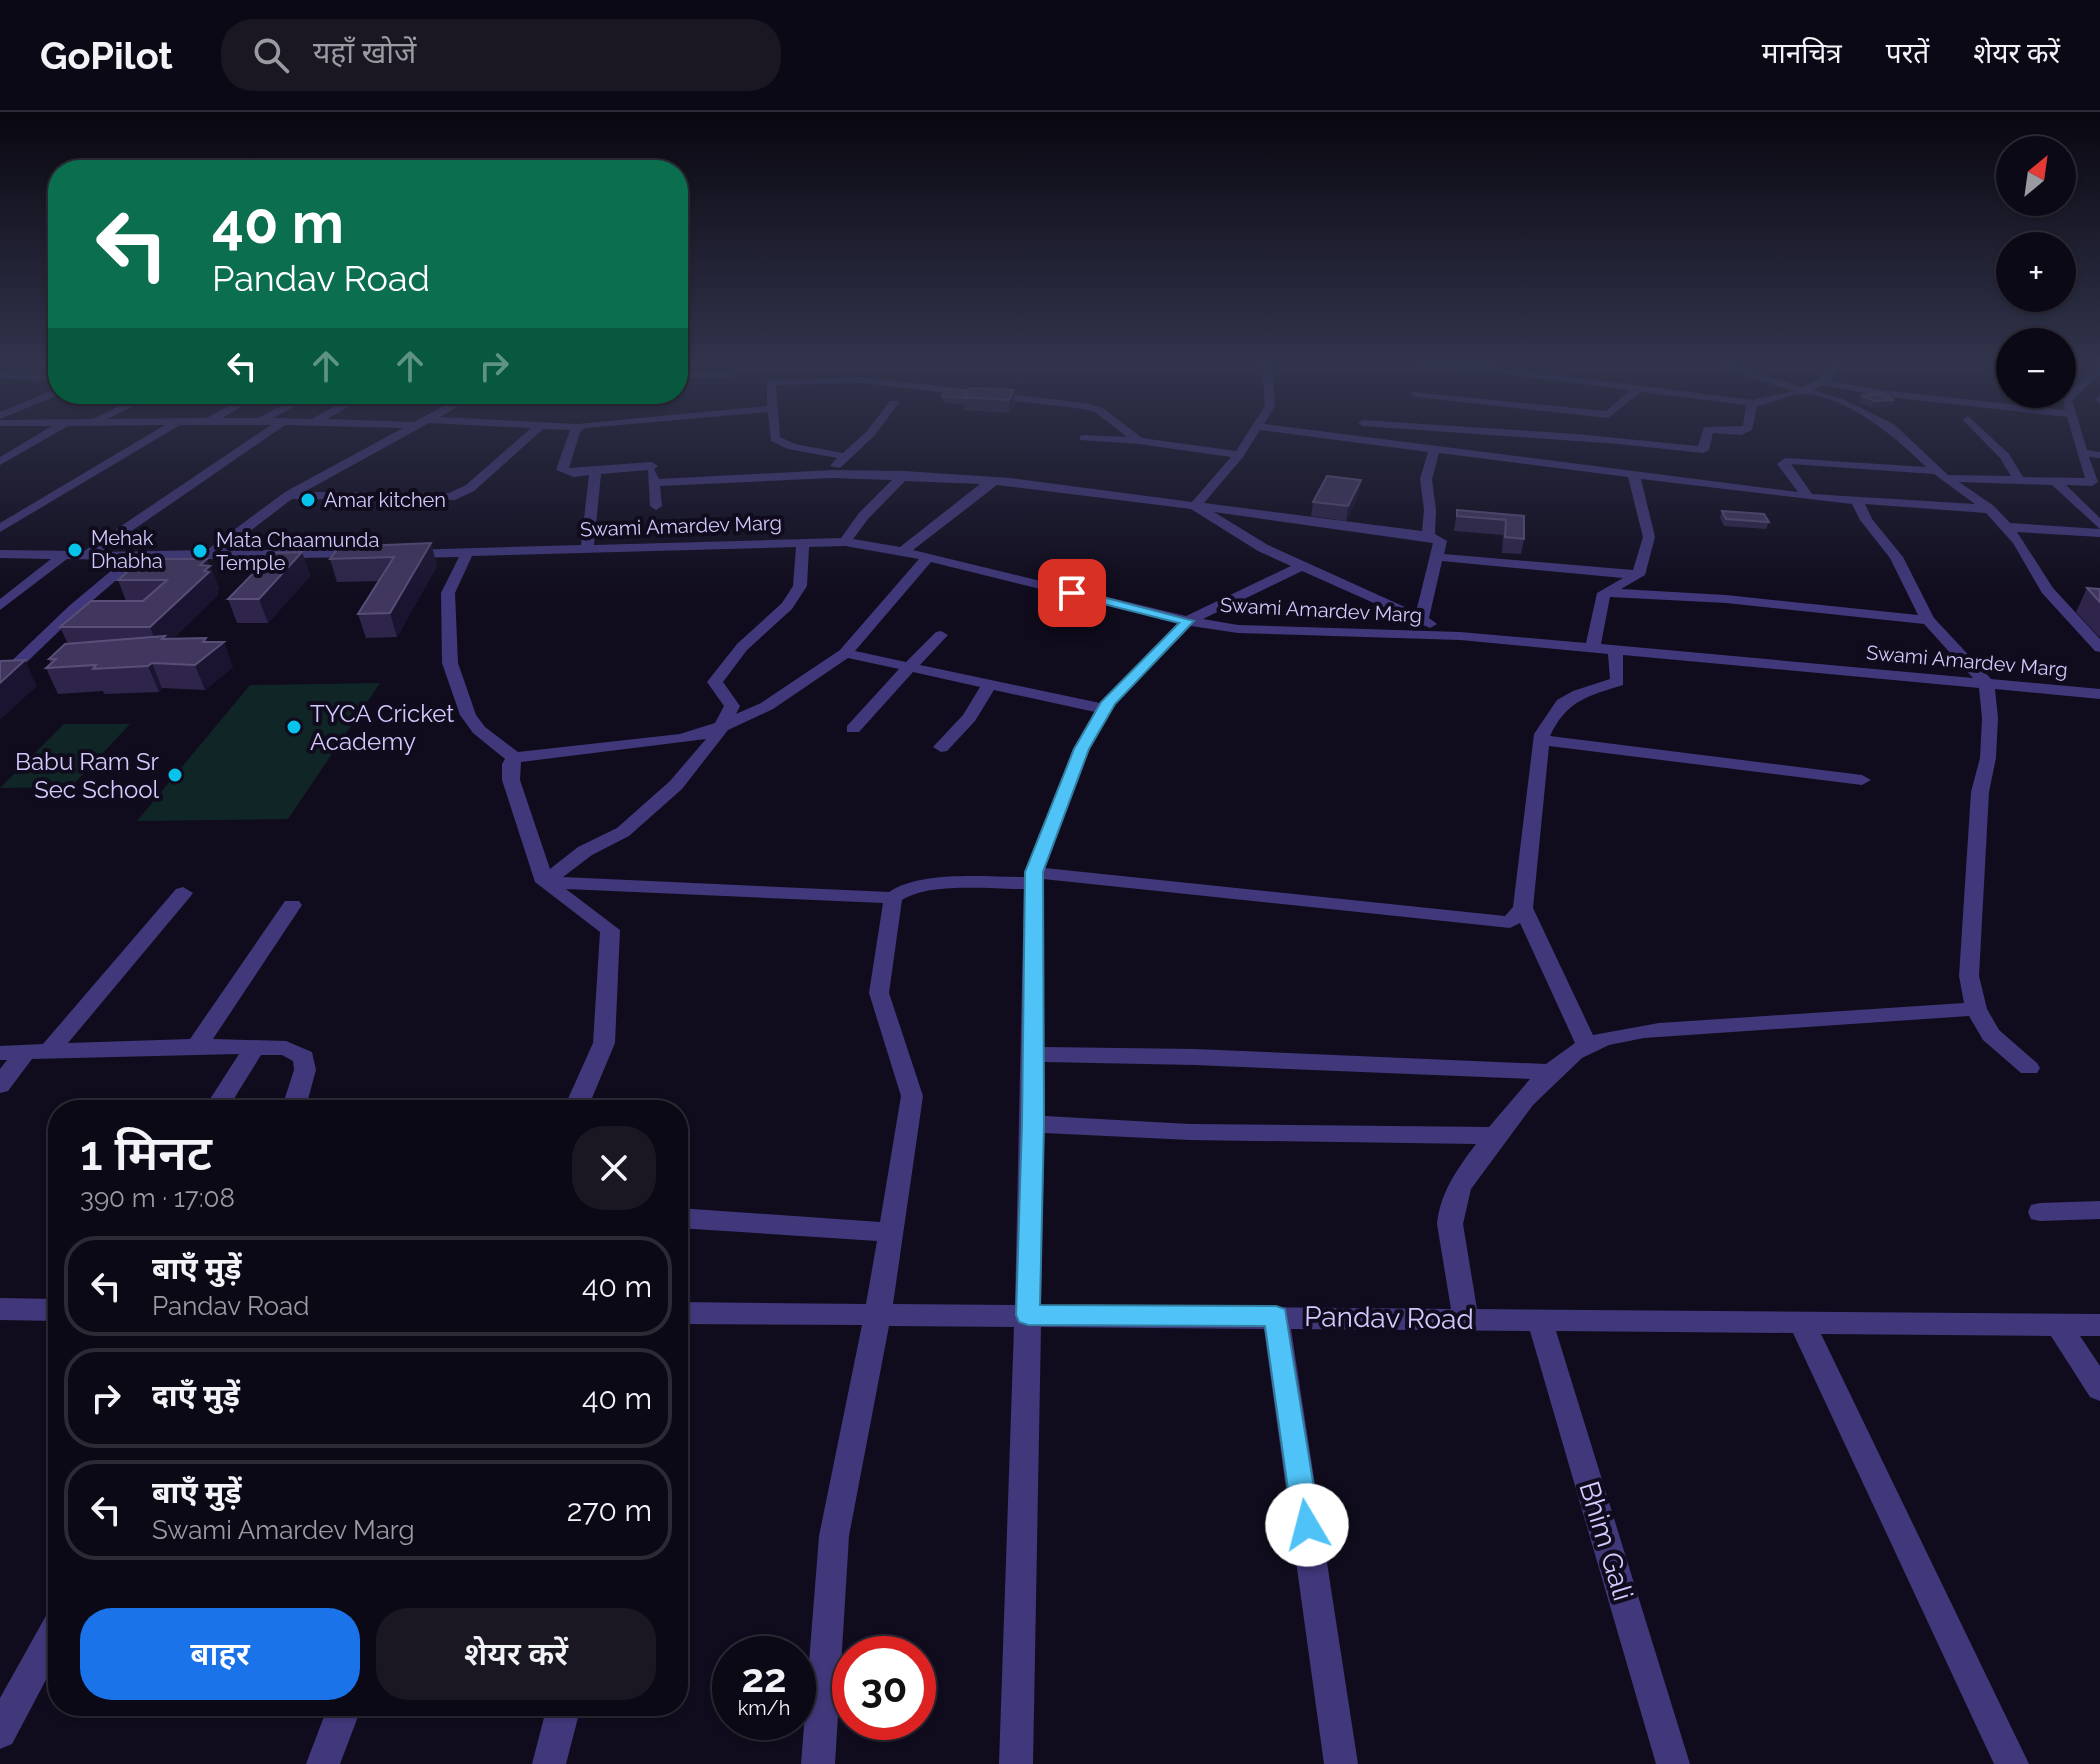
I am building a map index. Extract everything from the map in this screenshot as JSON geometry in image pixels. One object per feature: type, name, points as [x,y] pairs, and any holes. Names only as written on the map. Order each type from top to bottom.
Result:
[{"type":"street","points":[[0,462],[33,442]]},
{"type":"street","points":[[0,528],[144,442]]},
{"type":"street","points":[[86,556],[253,442]]},
{"type":"street","points":[[214,553],[289,495],[387,442]]},
{"type":"street","points":[[289,495],[451,497],[470,488],[522,442]]},
{"type":"street","points":[[571,442],[562,470],[567,473],[653,462],[652,483],[656,506]]},
{"type":"street","points":[[779,442],[843,456]]},
{"type":"street","points":[[832,474],[843,456],[860,442]]},
{"type":"street","points":[[1147,442],[1239,455]]},
{"type":"street","points":[[1195,506],[1247,442]]},
{"type":"street","points":[[1387,442],[1808,497],[1990,509]]},
{"type":"street","points":[[1633,442],[1703,450],[1705,442]]},
{"type":"street","points":[[1907,442],[1942,474],[1990,509],[2007,527],[2019,541],[2047,590],[2100,648]]},
{"type":"street","points":[[1991,442],[2005,456],[2019,480]]},
{"type":"street","points":[[1808,497],[1783,464],[1789,460],[2019,480],[2096,483],[2078,442]]},
{"type":"street","points":[[1428,536],[1430,510],[1426,479],[1435,448]]},
{"type":"street","points":[[2082,453],[2100,455]]},
{"type":"street","points":[[587,550],[595,471]]},
{"type":"street","points":[[652,483],[832,474],[1010,482],[1428,536],[1440,541],[1421,621]]},
{"type":"street","points":[[845,542],[863,516],[904,475]]},
{"type":"street","points":[[1604,593],[1638,575],[1649,537],[1634,476]]},
{"type":"street","points":[[2055,481],[2100,525]]},
{"type":"street","points":[[903,551],[994,482]]},
{"type":"street","points":[[1857,500],[1866,520],[1896,557],[1928,620],[1986,683],[1990,718],[1988,758],[1980,792],[1969,976],[1976,1009],[1991,1035],[2029,1068]]},
{"type":"street","points":[[1195,506],[1263,548],[1460,636]]},
{"type":"street","points":[[2007,527],[2100,533]]},
{"type":"street","points":[[545,882],[585,851],[623,832],[666,794],[714,740],[732,706],[715,682],[742,647],[787,606],[800,586],[803,541]]},
{"type":"street","name":"Swami Amardev Marg","points":[[0,554],[136,557],[214,553],[467,553],[845,542],[903,551],[1188,621],[1274,631],[1460,636],[2100,694]]},
{"type":"street","points":[[467,553],[448,593],[450,663],[468,715],[479,730],[515,758]]},
{"type":"street","points":[[0,606],[64,555]]},
{"type":"street","points":[[0,680],[74,609],[136,557]]},
{"type":"street","points":[[579,1100],[604,1043],[610,930],[545,882],[511,780],[510,764],[515,758],[680,739],[721,728],[767,706],[845,653],[928,557]]},
{"type":"street","points":[[1438,557],[1638,575]]},
{"type":"street","points":[[1016,1764],[1033,1124],[1034,878],[1081,749],[1105,709],[1143,664],[1188,621],[1302,566]]},
{"type":"street","points":[[1604,593],[1775,603],[1928,620]]},
{"type":"street","points":[[1593,647],[1604,593]]},
{"type":"street","points":[[853,729],[892,690],[909,665],[941,635]]},
{"type":"street","points":[[1587,1046],[1523,908],[1542,734],[1563,703],[1579,694],[1618,682],[1615,649]]},
{"type":"street","points":[[845,653],[1105,709]]},
{"type":"street","points":[[941,747],[969,718],[991,682]]},
{"type":"street","points":[[1541,740],[1862,780]]},
{"type":"street","points":[[818,1764],[834,1536],[878,1314],[912,1096],[879,993],[893,898],[897,892],[917,886],[1034,878],[1494,922],[1510,922],[1523,908]]},
{"type":"street","points":[[545,882],[715,887],[893,898]]},
{"type":"street","points":[[0,1085],[36,1053],[183,893]]},
{"type":"street","points":[[196,1047],[292,905]]},
{"type":"street","points":[[1466,1321],[1450,1207],[1462,1182],[1496,1136],[1550,1072],[1587,1046],[1621,1034],[1828,1015],[1976,1009]]},
{"type":"street","points":[[0,1053],[196,1047],[286,1048],[304,1057],[305,1070],[296,1100]]},
{"type":"street","points":[[221,1100],[255,1047]]},
{"type":"street","points":[[1032,1054],[1195,1057],[1550,1072]]},
{"type":"street","points":[[1033,1124],[1190,1132],[1496,1136]]},
{"type":"street","points":[[2040,1212],[2100,1210]]},
{"type":"street","points":[[688,1219],[891,1232]]},
{"type":"street","points":[[0,1309],[48,1310]]},
{"type":"street","name":"Pandav Road","points":[[688,1313],[2100,1325]]},
{"type":"street","points":[[1276,1316],[1341,1764]]},
{"type":"street","name":"Bhim Gali","points":[[1539,1318],[1673,1764]]},
{"type":"street","points":[[1801,1321],[2012,1764]]},
{"type":"street","points":[[2058,1324],[2100,1389]]},
{"type":"street","points":[[0,1732],[48,1643]]},
{"type":"street","points":[[323,1764],[341,1716]]},
{"type":"street","points":[[549,1764],[561,1716]]},
{"type":"green space","points":[[380,683],[288,819],[137,821],[250,685]]},
{"type":"green space","points":[[64,724],[130,724],[71,787],[0,788]]},
{"type":"building","points":[[1327,476],[1361,480],[1348,506],[1313,502]]},
{"type":"building","points":[[1457,510],[1524,516],[1524,539],[1505,537],[1506,520],[1457,516]]},
{"type":"building","points":[[1722,511],[1764,514],[1769,522],[1726,519]]},
{"type":"building","points":[[431,543],[390,613],[358,614],[394,557],[330,559],[339,547]]},
{"type":"building","points":[[302,552],[259,599],[228,599],[273,553]]},
{"type":"building","points":[[142,559],[207,559],[200,565],[210,566],[204,571],[209,572],[150,627],[60,627],[91,601],[143,601],[167,580],[118,580]]},
{"type":"building","points":[[2087,588],[2100,589],[2100,602]]},
{"type":"building","points":[[165,636],[162,639],[206,638],[203,642],[224,642],[195,665],[152,663],[148,666],[93,669],[96,665],[46,668],[56,659],[49,659],[65,644]]},
{"type":"building","points":[[25,660],[0,683],[0,661]]},
{"type":"place","name":"Amar kitchen","points":[[308,500]]},
{"type":"place","name":"Mehak Dhabha","points":[[75,550]]},
{"type":"place","name":"Mata Chaamunda Temple","points":[[200,551]]},
{"type":"place","name":"TYCA Cricket Academy","points":[[294,727]]},
{"type":"place","name":"Babu Ram Sr Sec School","points":[[175,775]]},
{"type":"route","points":[[1072,593],[1188,621],[1109,702],[1081,749],[1034,872],[1033,1124],[1028,1315],[1276,1316],[1307,1525]]}]
